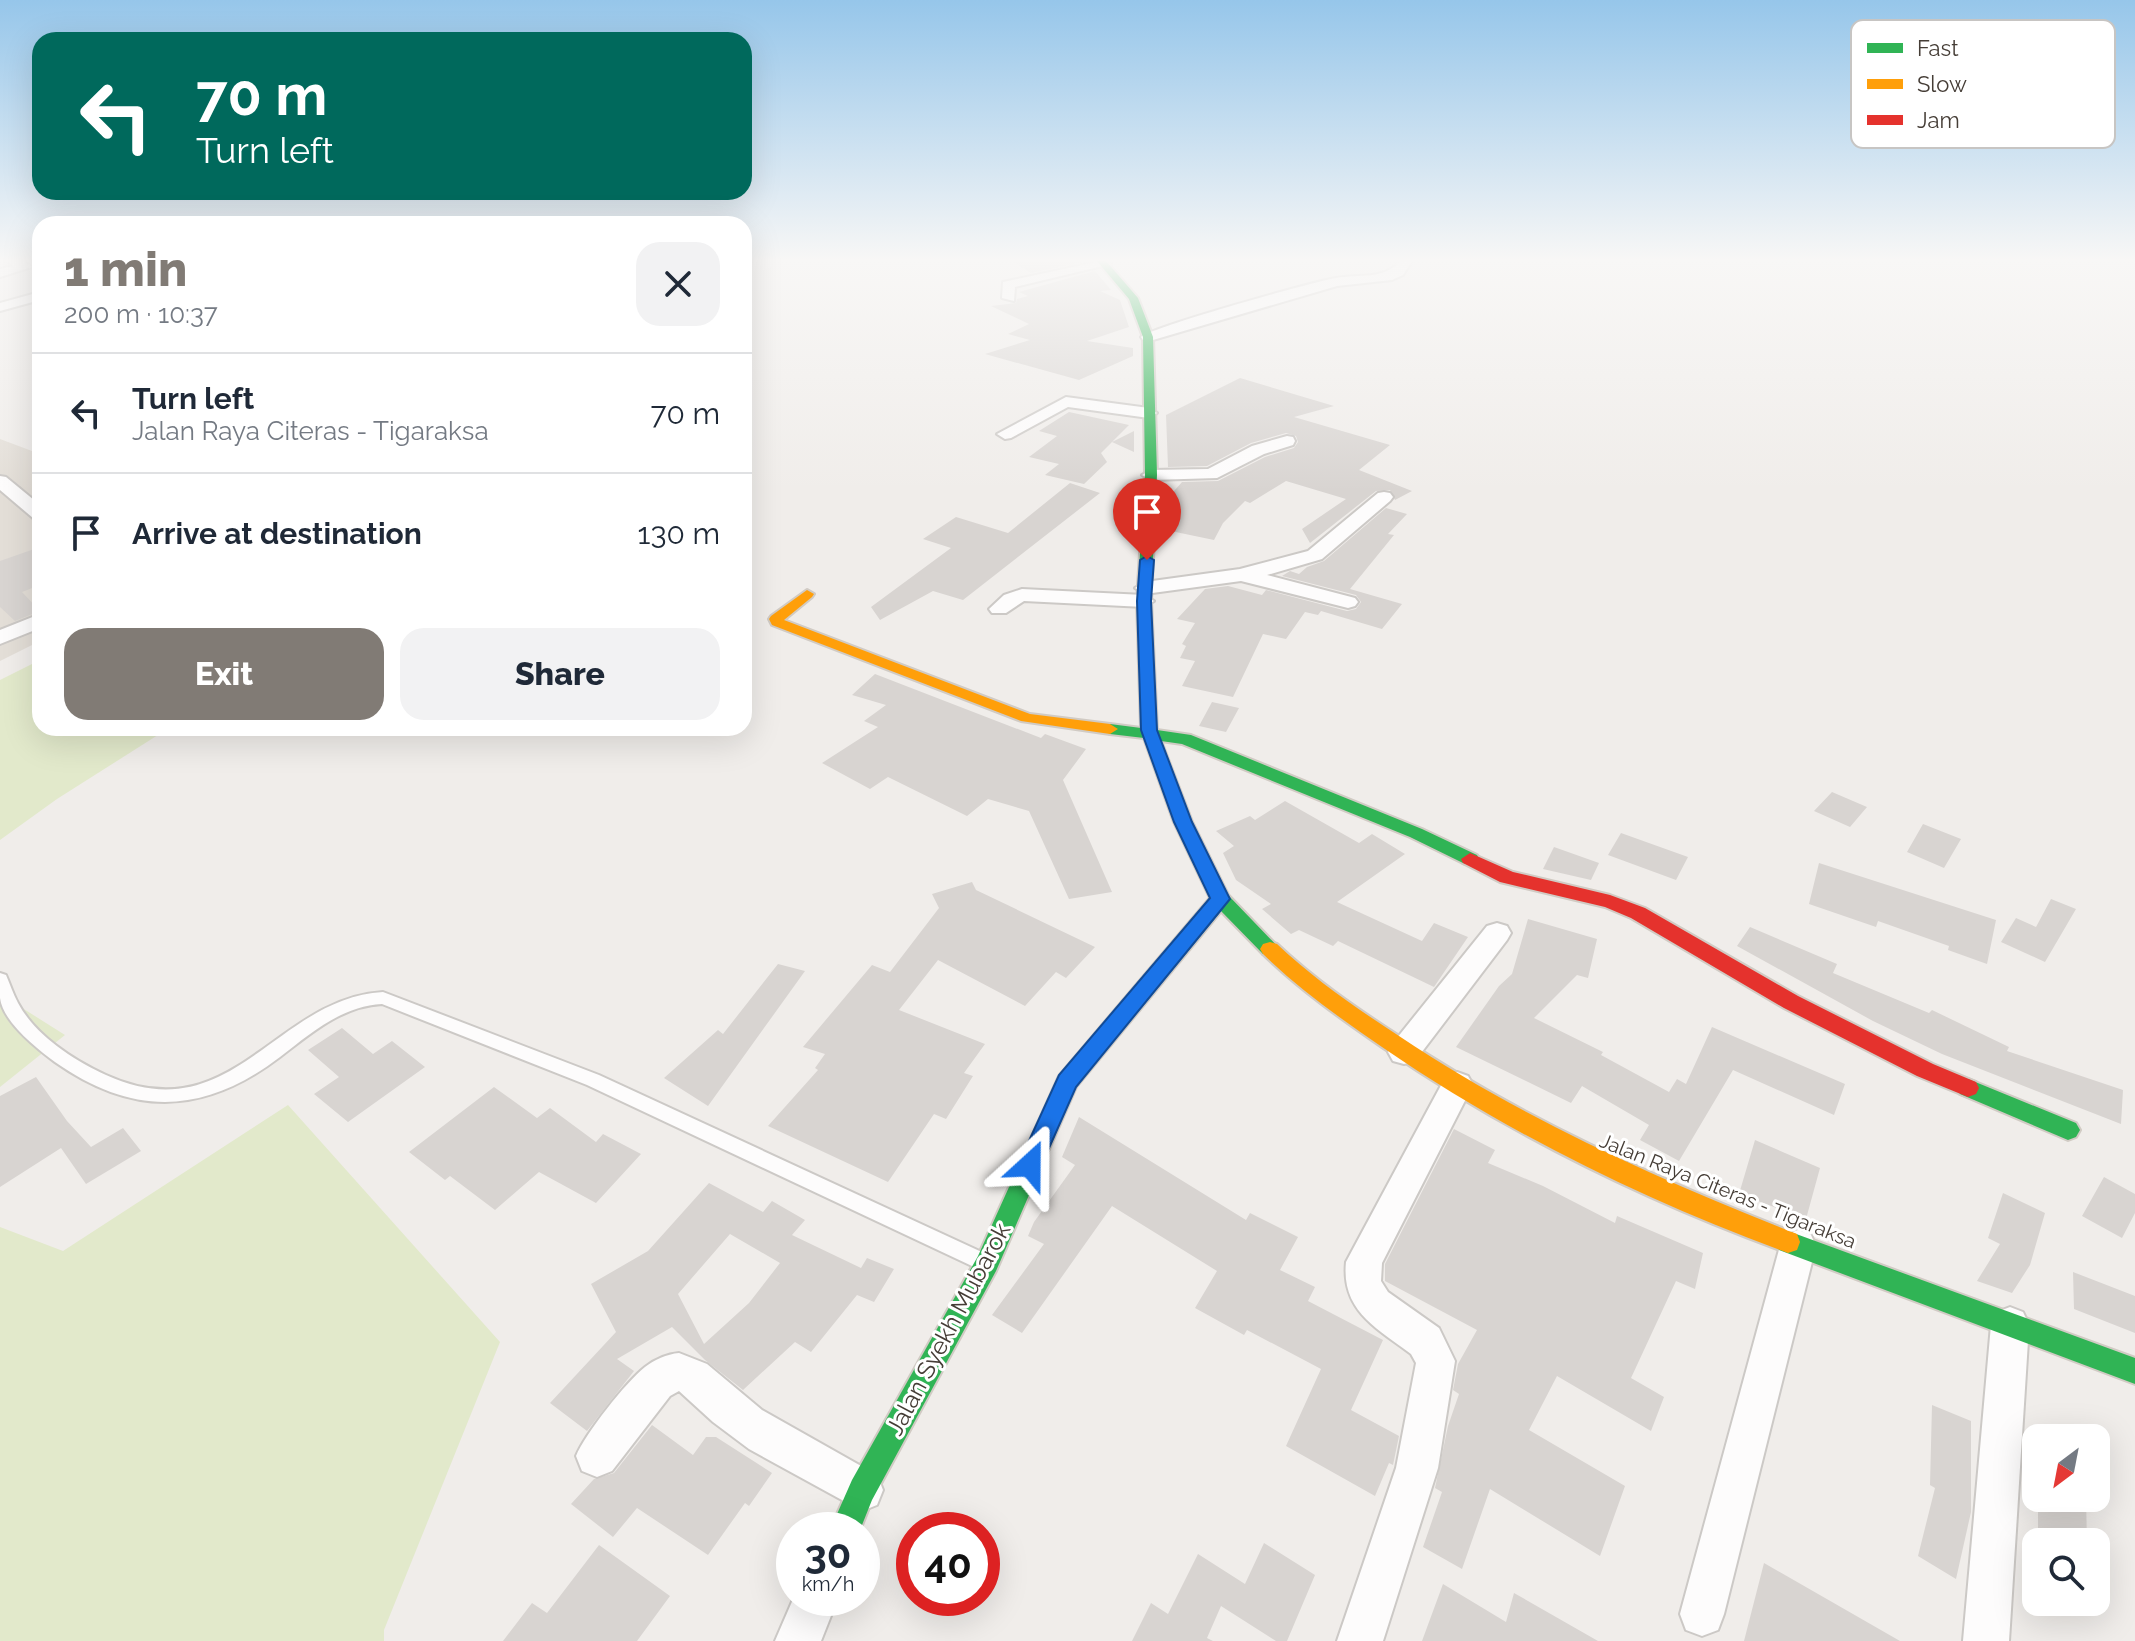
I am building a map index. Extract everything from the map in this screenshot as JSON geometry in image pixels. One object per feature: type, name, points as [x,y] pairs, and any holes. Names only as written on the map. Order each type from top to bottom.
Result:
[{"type":"main road","name":"Jalan Raya Citeras - Tigaraksa","points":[[1148,338],[1151,475],[1144,595],[1149,730],[1183,822],[1220,899],[1278,957],[1326,997],[1457,1085],[1582,1155],[1673,1197],[1798,1246],[2135,1371]]},
{"type":"main road","points":[[807,594],[775,620],[1027,718],[1062,726],[1149,730],[1185,739],[1416,833],[1507,877],[1610,902],[1638,913],[1856,1036],[1925,1070],[2068,1130]]},
{"type":"main road","name":"Jalan Syekh Mubarok","points":[[853,1512],[987,1263],[1067,1082],[1220,899]]},
{"type":"street","points":[[1005,434],[1066,402],[1149,413]]},
{"type":"street","points":[[1151,475],[1211,474],[1258,450],[1287,441]]},
{"type":"street","points":[[0,481],[32,507]]},
{"type":"street","points":[[0,504],[32,494]]},
{"type":"street","points":[[999,609],[1022,595],[1144,595],[1280,567],[1315,555],[1384,497]]},
{"type":"street","points":[[1241,575],[1348,602]]},
{"type":"street","points":[[0,637],[32,623]]},
{"type":"street","points":[[1404,1052],[1497,933]]},
{"type":"street","points":[[1360,1641],[1417,1468],[1436,1361],[1425,1341],[1375,1304],[1362,1284],[1364,1262],[1457,1085]]},
{"type":"street","points":[[1702,1614],[1798,1246]]},
{"type":"street","points":[[1986,1641],[2010,1325]]},
{"type":"street","points":[[597,1456],[656,1382],[680,1372],[699,1383],[731,1412],[791,1452],[862,1490]]},
{"type":"street","points":[[798,1641],[808,1616]]},
{"type":"lane","points":[[0,979],[4,999],[20,1021],[53,1051],[87,1074],[128,1091],[168,1099],[195,1094],[236,1078],[349,1002],[383,998],[593,1080],[987,1263]]},
{"type":"shaded area","points":[[0,439],[32,451],[32,645],[0,661]]},
{"type":"green space","points":[[32,664],[32,736],[156,736],[57,799],[0,840],[0,680]]},
{"type":"green space","points":[[0,994],[65,1035],[0,1087]]},
{"type":"green space","points":[[288,1105],[500,1342],[384,1630],[384,1641],[0,1641],[0,1227],[63,1251]]},
{"type":"building","points":[[1021,338],[1097,338],[1087,341],[1133,348],[1133,356],[1079,380],[985,354],[1030,340]]},
{"type":"building","points":[[1240,378],[1334,406],[1294,417],[1390,445],[1359,470],[1412,491],[1395,500],[1390,490],[1376,491],[1310,543],[1302,529],[1346,499],[1286,481],[1250,503],[1245,501],[1223,523],[1214,540],[1166,530],[1167,499],[1182,482],[1218,481],[1265,457],[1294,448],[1298,442],[1296,436],[1286,433],[1251,443],[1207,466],[1168,467],[1166,415]]},
{"type":"building","points":[[1069,412],[1129,425],[1101,453],[1107,462],[1084,484],[1045,475],[1059,464],[1029,457],[1057,436],[1039,431]]},
{"type":"building","points":[[1134,431],[1134,452],[1112,442]]},
{"type":"building","points":[[1070,483],[1100,493],[963,600],[933,591],[880,620],[871,607],[951,548],[923,539],[956,517],[1008,533]]},
{"type":"building","points":[[1386,508],[1407,514],[1388,534],[1394,535],[1350,589],[1402,604],[1382,629],[1321,611],[1318,615],[1305,612],[1286,639],[1263,634],[1233,697],[1182,686],[1195,661],[1180,658],[1186,646],[1182,644],[1195,623],[1177,619],[1205,589],[1228,586],[1262,595],[1266,590],[1347,611],[1356,609],[1361,602],[1356,595],[1282,576],[1290,571],[1299,574],[1307,567],[1324,561]]},
{"type":"building","points":[[32,550],[32,588],[22,592],[32,603],[32,614],[15,621],[0,607],[0,561]]},
{"type":"building","points":[[875,674],[1041,738],[1045,734],[1086,749],[1063,780],[1112,892],[1069,899],[1029,811],[988,799],[967,816],[888,777],[870,789],[822,763],[878,727],[864,721],[886,705],[852,695]]},
{"type":"building","points":[[1212,702],[1239,708],[1226,732],[1199,726]]},
{"type":"building","points":[[1832,792],[1867,807],[1850,827],[1814,811]]},
{"type":"building","points":[[1285,801],[1359,843],[1372,834],[1405,854],[1337,902],[1422,941],[1434,923],[1468,937],[1434,987],[1338,941],[1333,946],[1299,930],[1291,934],[1262,909],[1271,904],[1236,880],[1223,853],[1234,846],[1216,831],[1250,816],[1255,820]]},
{"type":"building","points":[[1923,824],[1961,839],[1944,868],[1907,852]]},
{"type":"building","points":[[1621,833],[1688,857],[1676,880],[1608,855]]},
{"type":"building","points":[[1554,847],[1599,863],[1591,880],[1543,869]]},
{"type":"building","points":[[1819,863],[1996,920],[1987,964],[1948,950],[1949,946],[1878,921],[1876,927],[1809,904]]},
{"type":"building","points":[[972,882],[976,890],[1095,947],[1066,978],[1056,972],[1025,1006],[938,960],[899,1010],[985,1044],[964,1073],[973,1076],[946,1119],[934,1114],[888,1182],[768,1126],[818,1070],[815,1068],[825,1054],[803,1047],[872,965],[890,972],[939,908],[932,894]]},
{"type":"building","points":[[2051,899],[2076,909],[2045,962],[2001,942],[2016,918],[2036,927]]},
{"type":"building","points":[[1528,919],[1597,939],[1588,978],[1577,975],[1534,1018],[1603,1052],[1601,1055],[1669,1092],[1677,1079],[1686,1084],[1712,1027],[1845,1084],[1834,1115],[1733,1070],[1679,1161],[1640,1140],[1649,1125],[1582,1086],[1571,1103],[1456,1047],[1499,986],[1512,974]]},
{"type":"building","points":[[1750,927],[1837,964],[1833,973],[1929,1013],[1932,1010],[2009,1047],[2007,1051],[2123,1090],[2121,1124],[1942,1054],[1873,1021],[1737,946]]},
{"type":"building","points":[[778,964],[805,971],[708,1106],[664,1078],[718,1030],[723,1034]]},
{"type":"building","points":[[342,1028],[373,1054],[392,1041],[425,1067],[348,1122],[314,1094],[339,1077],[308,1050]]},
{"type":"building","points":[[36,1077],[67,1121],[91,1147],[123,1128],[141,1151],[86,1184],[61,1148],[0,1187],[0,1096]]},
{"type":"building","points":[[494,1087],[537,1118],[550,1108],[596,1142],[603,1134],[641,1154],[596,1203],[539,1172],[495,1210],[450,1176],[445,1180],[409,1152]]},
{"type":"building","points":[[1079,1117],[1246,1220],[1250,1213],[1298,1237],[1280,1270],[1315,1287],[1308,1301],[1383,1340],[1351,1410],[1399,1436],[1393,1465],[1389,1463],[1375,1496],[1286,1446],[1321,1369],[1247,1330],[1244,1335],[1195,1308],[1217,1271],[1112,1206],[1022,1333],[992,1315],[1044,1244],[1028,1236],[1034,1222],[1075,1165],[1062,1157]]},
{"type":"building","points":[[1454,1129],[1495,1150],[1488,1163],[1543,1186],[1615,1223],[1617,1216],[1703,1253],[1695,1289],[1676,1281],[1631,1378],[1664,1397],[1651,1431],[1557,1376],[1529,1430],[1625,1486],[1600,1556],[1490,1489],[1462,1569],[1423,1547],[1442,1492],[1435,1488],[1448,1426],[1459,1394],[1453,1390],[1458,1364],[1477,1330],[1385,1281],[1385,1264]]},
{"type":"building","points":[[1755,1140],[1820,1168],[1806,1219],[1739,1194]]},
{"type":"building","points":[[2104,1177],[2135,1194],[2135,1213],[2122,1238],[2082,1216]]},
{"type":"building","points":[[709,1183],[763,1212],[772,1201],[805,1220],[792,1235],[861,1268],[867,1258],[894,1269],[874,1302],[857,1295],[811,1352],[795,1342],[743,1390],[705,1360],[672,1327],[617,1359],[634,1371],[587,1431],[550,1403],[616,1332],[591,1284],[648,1251]],"holes":[[[730,1234],[780,1263],[749,1303],[704,1344],[678,1294]]]},
{"type":"building","points":[[2003,1193],[2045,1213],[2030,1265],[2012,1293],[1977,1281],[2000,1244],[1988,1238]]},
{"type":"building","points":[[2073,1272],[2135,1296],[2135,1333],[2074,1309]]},
{"type":"building","points":[[1932,1405],[1971,1421],[1971,1512],[1956,1579],[1918,1556],[1935,1488],[1930,1485]]},
{"type":"building","points":[[652,1425],[693,1455],[706,1437],[716,1437],[772,1473],[749,1506],[745,1503],[708,1555],[637,1508],[613,1537],[571,1504],[594,1479],[614,1473]]},
{"type":"building","points":[[2038,1512],[2086,1512],[2087,1528],[2038,1528]]},
{"type":"building","points":[[1264,1543],[1315,1575],[1287,1641],[1276,1641],[1221,1606],[1207,1638],[1213,1641],[1132,1641],[1151,1603],[1168,1614],[1198,1554],[1245,1584]]},
{"type":"building","points":[[599,1545],[670,1596],[637,1641],[503,1641],[532,1603],[547,1613]]},
{"type":"building","points":[[1764,1563],[1900,1641],[1744,1641]]},
{"type":"building","points":[[1443,1584],[1506,1622],[1514,1593],[1598,1641],[1422,1641]]},
{"type":"traffic: fast","points":[[1148,338],[1151,475],[1144,601],[1149,730],[1183,822],[1220,899],[1270,949]]},
{"type":"traffic: fast","points":[[1110,729],[1185,739],[1416,833],[1470,859]]},
{"type":"traffic: fast","points":[[853,1512],[987,1263],[1067,1082],[1220,899]]},
{"type":"traffic: fast","points":[[1968,1088],[2068,1130]]},
{"type":"traffic: fast","points":[[1788,1242],[2135,1371]]},
{"type":"traffic: slow","points":[[807,594],[776,619],[777,622],[1027,718],[1110,729]]},
{"type":"traffic: slow","points":[[1270,949],[1348,1013],[1474,1095],[1627,1174],[1788,1242]]},
{"type":"traffic: jam","points":[[1470,859],[1507,877],[1610,902],[1638,913],[1791,1002],[1925,1070],[1968,1088]]},
{"type":"route","points":[[1030,1165],[1067,1082],[1220,899],[1183,822],[1149,730],[1144,601],[1147,560]]}]
